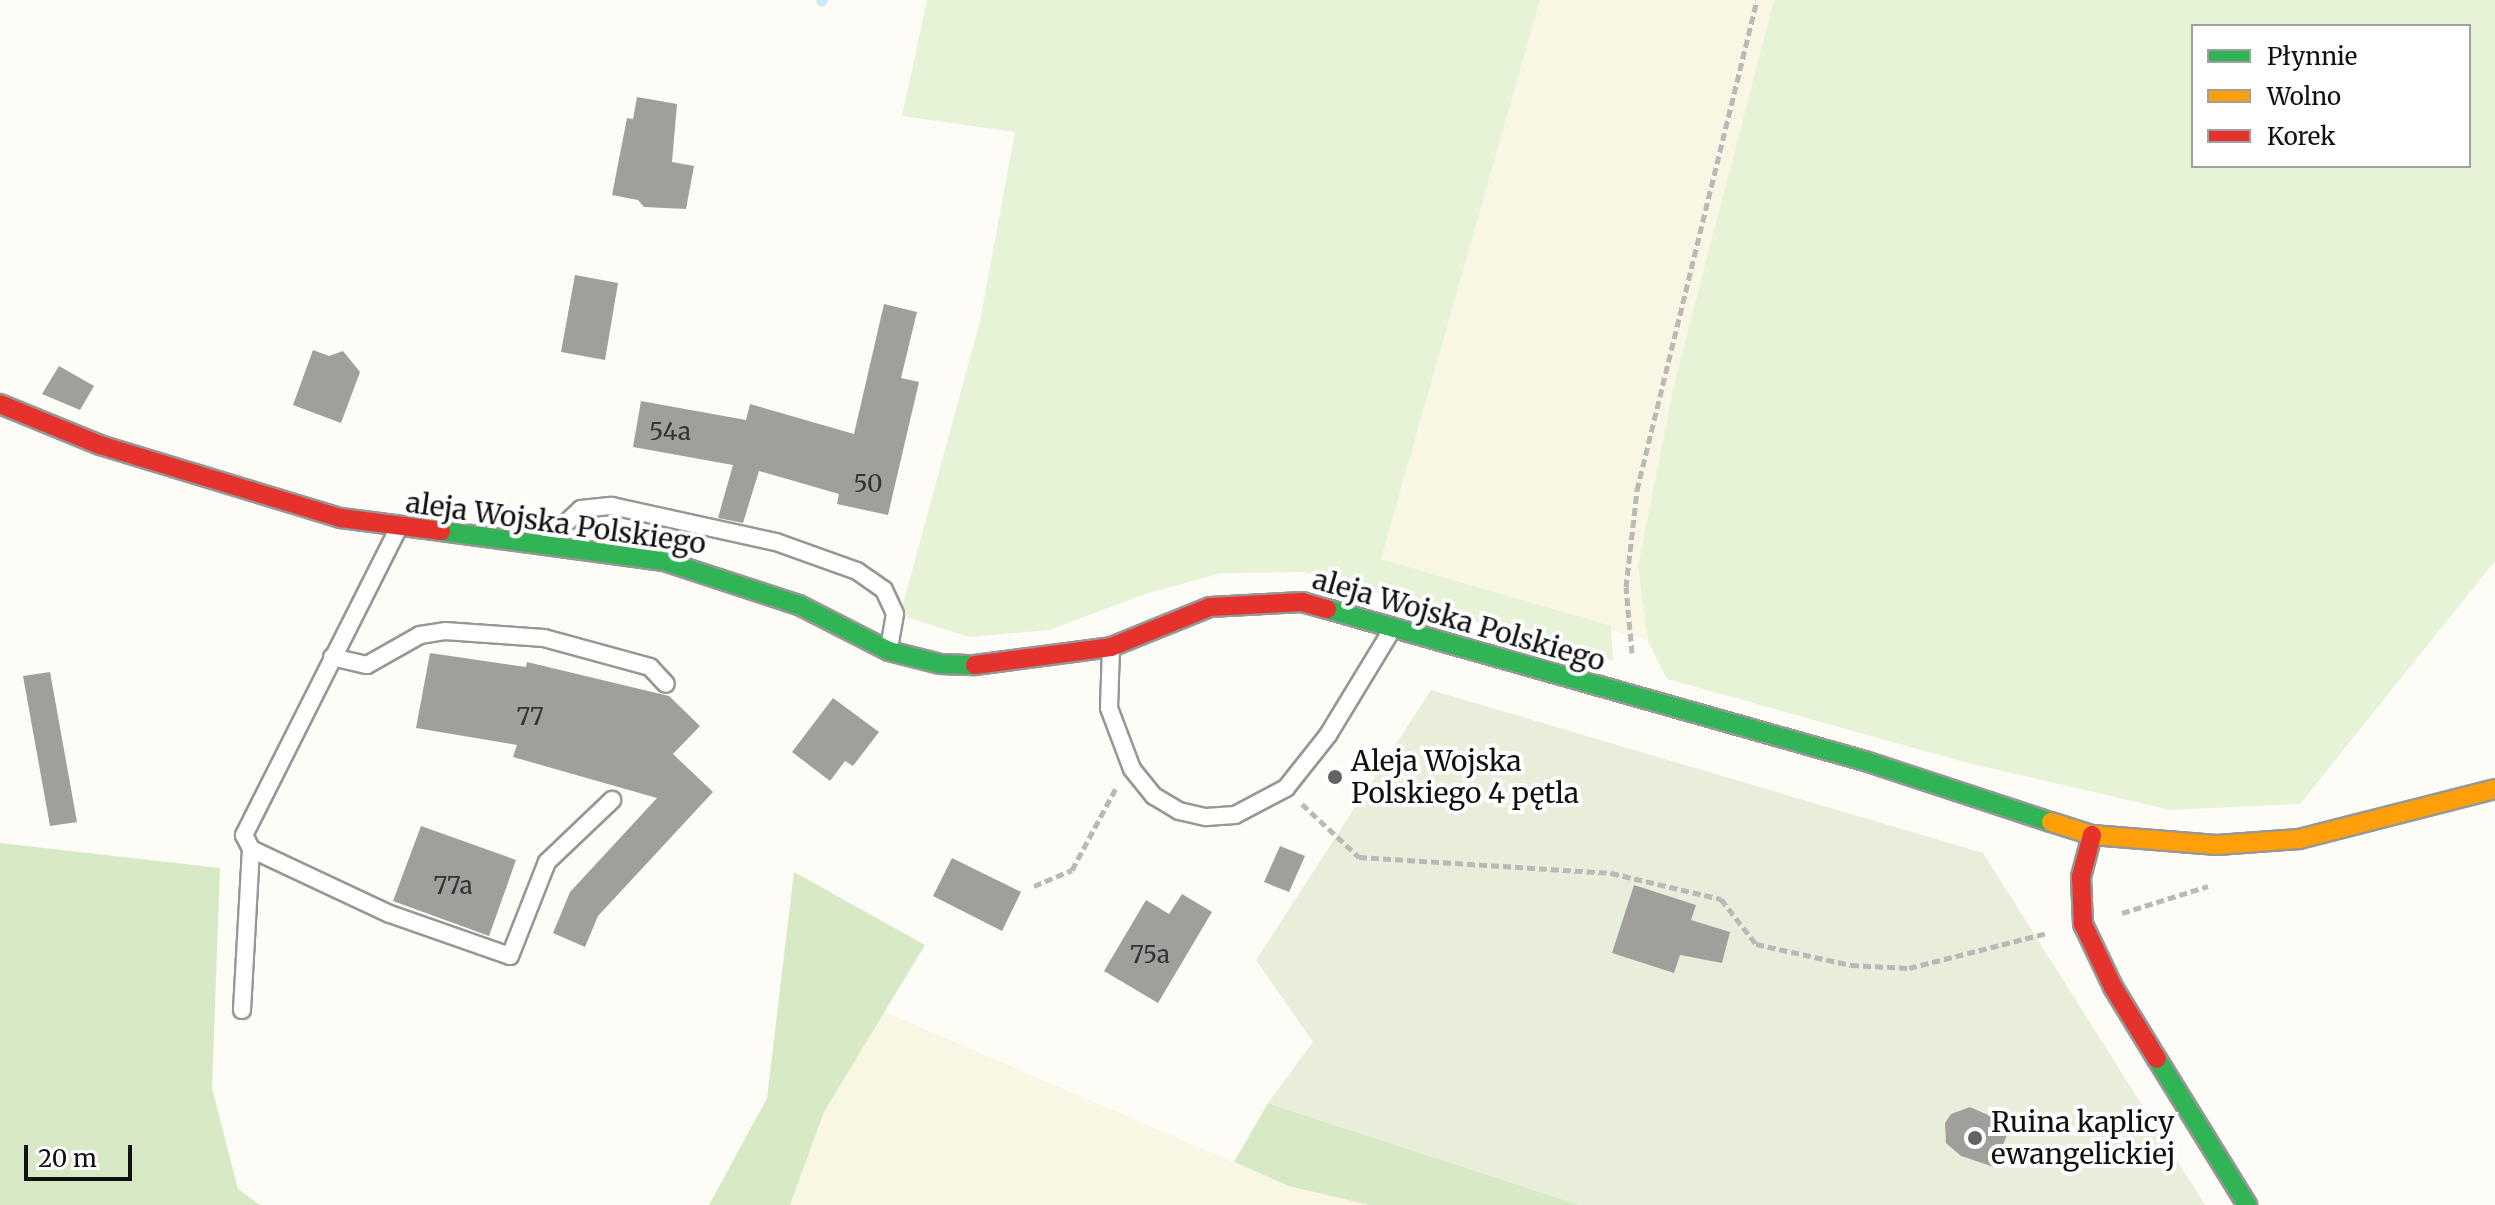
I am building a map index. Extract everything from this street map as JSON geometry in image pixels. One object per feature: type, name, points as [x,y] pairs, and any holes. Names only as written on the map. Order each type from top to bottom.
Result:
[{"type":"street","name":"aleja Wojska Polskiego","points":[[0,404],[206,479],[398,529],[664,561],[707,572],[799,605],[889,651],[940,664],[1001,665],[1111,647],[1158,624],[1210,607],[1247,602],[1302,602],[1865,761],[2092,835],[2217,845],[2299,839],[2495,789]]},
{"type":"street","points":[[2092,835],[2081,877],[2083,924],[2113,987],[2247,1205]]},
{"type":"lane","points":[[539,547],[581,509],[612,506],[776,542],[857,571],[884,590],[895,614],[889,651]]},
{"type":"lane","points":[[242,1010],[251,849],[244,835],[398,529]]},
{"type":"lane","points":[[1111,647],[1109,708],[1132,769],[1154,796],[1179,811],[1206,817],[1235,815],[1286,788],[1328,735],[1393,627]]},
{"type":"lane","points":[[332,657],[367,665],[420,635],[445,631],[544,638],[650,667],[666,684]]},
{"type":"lane","points":[[251,849],[390,914],[510,956],[547,862],[612,800]]},
{"type":"path","points":[[1635,698],[1626,587],[1637,490],[1757,0]]},
{"type":"path","points":[[1286,788],[1359,857],[1611,873],[1721,899],[1756,944],[1851,965],[1909,968],[2083,924],[2219,883]]},
{"type":"path","points":[[1034,886],[1072,870],[1116,789]]},
{"type":"shaded area","points":[[1540,0],[1774,0],[1675,380],[1638,566],[1648,641],[1381,559]]},
{"type":"shaded area","points":[[885,1012],[1289,1186],[1369,1205],[790,1205],[824,1112]]},
{"type":"green space","points":[[927,0],[1540,0],[1381,559],[1611,626],[1613,661],[1305,572],[1222,573],[1148,593],[1049,630],[969,637],[900,615],[980,321],[1015,132],[902,116]]},
{"type":"green space","points":[[1774,0],[2495,0],[2495,561],[2300,804],[2171,810],[1964,762],[1667,679],[1648,641],[1638,566],[1675,380]]},
{"type":"green space","points":[[1431,690],[1983,853],[2205,1205],[1580,1205],[1268,1103],[1313,1042],[1256,960]]},
{"type":"green space","points":[[0,843],[220,868],[212,1088],[238,1189],[260,1205],[0,1205]]},
{"type":"green space","points":[[794,872],[925,945],[824,1112],[790,1205],[709,1205],[767,1098]]},
{"type":"green space","points":[[1268,1103],[1580,1205],[1369,1205],[1289,1186],[1234,1162]]},
{"type":"building","points":[[637,97],[677,104],[672,162],[694,166],[686,209],[644,207],[638,200],[612,195],[627,118],[633,119]]},
{"type":"building","points":[[575,275],[618,283],[605,360],[561,352]]},
{"type":"building","points":[[884,304],[917,312],[901,378],[919,382],[888,515],[837,504],[839,494],[759,471],[743,523],[718,518],[733,465],[633,447],[641,401],[746,420],[750,404],[854,434]]},
{"type":"building","points":[[313,350],[329,356],[343,351],[360,372],[341,423],[293,405]]},
{"type":"building","points":[[59,366],[94,386],[80,410],[42,394]]},
{"type":"building","points":[[430,653],[526,667],[527,662],[669,696],[700,726],[673,754],[713,792],[598,916],[585,947],[553,933],[570,892],[657,798],[513,757],[517,745],[416,728]]},
{"type":"building","points":[[50,672],[77,822],[50,826],[23,676]]},
{"type":"building","points":[[833,698],[879,732],[853,766],[845,761],[830,781],[792,752]]},
{"type":"building","points":[[421,826],[516,860],[489,936],[393,901]]},
{"type":"building","points":[[1280,846],[1305,856],[1289,892],[1264,882]]},
{"type":"building","points":[[952,858],[1021,892],[1002,931],[933,896]]},
{"type":"building","points":[[1634,885],[1696,905],[1691,920],[1730,932],[1722,963],[1680,955],[1674,973],[1612,953]]},
{"type":"building","points":[[1182,894],[1212,912],[1158,1003],[1104,971],[1146,900],[1169,914]]},
{"type":"building","name":"Ruina kaplicy ewangelickiej","points":[[1970,1107],[2011,1125],[1994,1167],[1961,1156],[1946,1143],[1945,1123],[1951,1114]]},
{"type":"traffic: fast","points":[[441,531],[664,561],[799,605],[889,651],[940,664],[975,665]]},
{"type":"traffic: fast","points":[[1327,609],[1865,761],[2051,822]]},
{"type":"traffic: fast","points":[[2157,1059],[2247,1205]]},
{"type":"traffic: slow","points":[[2051,822],[2092,835],[2217,845],[2299,839],[2495,789]]},
{"type":"traffic: jam","points":[[0,404],[100,445],[341,518],[441,531]]},
{"type":"traffic: jam","points":[[975,665],[1111,647],[1210,607],[1302,602],[1327,609]]},
{"type":"traffic: jam","points":[[2092,835],[2081,877],[2083,924],[2113,987],[2157,1059]]},
{"type":"place","name":"Aleja Wojska Polskiego 4 pętla","points":[[1335,777]]},
{"type":"place","name":"Ruina kaplicy ewangelickiej","points":[[1975,1138]]}]
